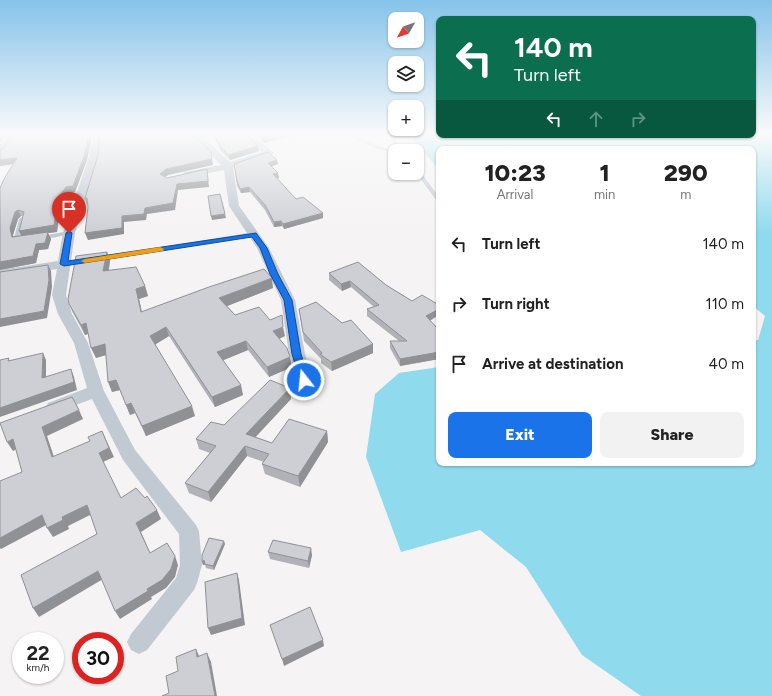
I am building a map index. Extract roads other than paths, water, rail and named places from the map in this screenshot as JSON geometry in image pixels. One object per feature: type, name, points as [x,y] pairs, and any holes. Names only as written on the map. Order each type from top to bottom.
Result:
[{"type":"street","points":[[91,167],[76,220],[69,233],[67,264],[59,295],[65,314],[81,343],[96,391],[129,455],[189,531],[191,565],[186,583],[139,642]]},
{"type":"street","points":[[176,177],[221,167]]},
{"type":"street","points":[[228,167],[230,190],[234,206],[263,248],[274,274],[288,300],[297,354],[304,380]]},
{"type":"street","points":[[0,274],[67,264]]},
{"type":"street","points":[[37,413],[96,391]]},
{"type":"lane","points":[[424,180],[436,196]]},
{"type":"lane","points":[[22,219],[17,240],[28,240]]},
{"type":"lane","points":[[35,239],[69,233]]},
{"type":"lane","points":[[92,260],[254,234]]},
{"type":"water","points":[[756,167],[772,167],[772,696],[641,696],[582,655],[526,567],[480,530],[401,552],[366,457],[375,394],[399,373],[436,367],[436,466],[756,466],[756,340],[758,340],[765,316],[756,308]]}]
